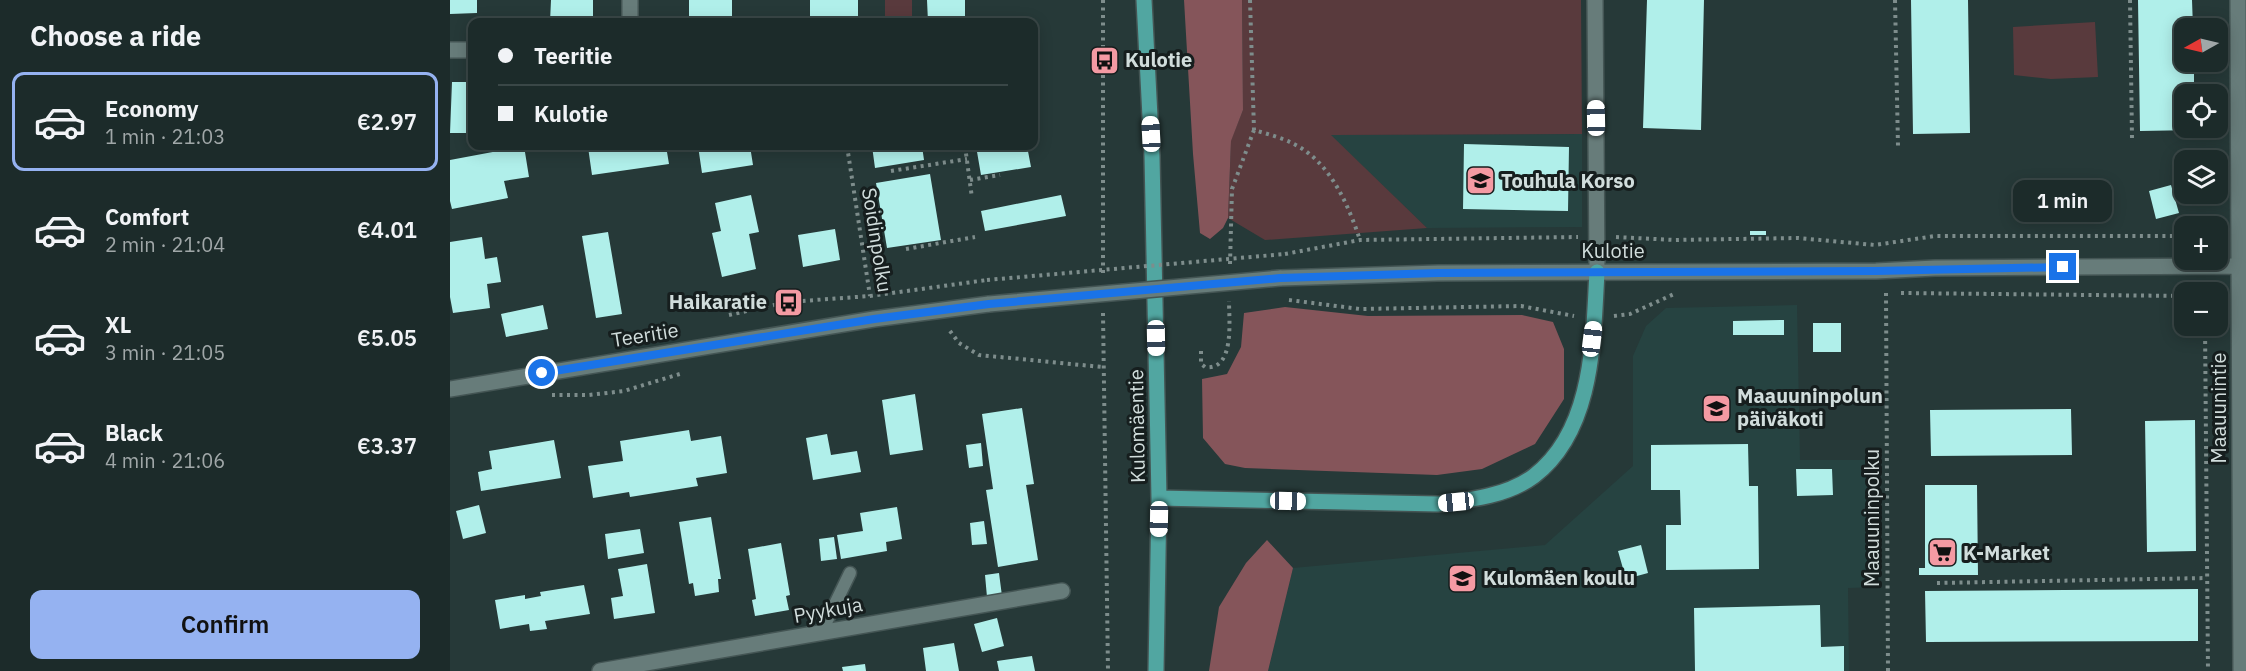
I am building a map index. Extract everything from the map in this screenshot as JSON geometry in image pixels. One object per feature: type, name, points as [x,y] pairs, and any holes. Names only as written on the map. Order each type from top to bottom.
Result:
[{"type":"main road","name":"Kulomäentie","points":[[1144,0],[1152,156],[1160,498],[1156,671]]},
{"type":"main road","points":[[1160,498],[1438,504],[1475,500],[1533,477],[1553,457],[1572,429],[1587,376],[1598,272]]},
{"type":"street","points":[[630,0],[630,18]]},
{"type":"street","points":[[1595,0],[1598,272]]},
{"type":"street","name":"Maauunintie","points":[[2238,0],[2241,671]]},
{"type":"street","points":[[450,50],[468,50]]},
{"type":"street","name":"Kulotie","points":[[989,304],[1280,278],[1438,273],[2239,266]]},
{"type":"street","name":"Teeritie","points":[[450,389],[874,319],[989,304]]},
{"type":"street","name":"Pyykuja","points":[[600,671],[1062,591]]},
{"type":"lane","points":[[821,633],[850,573]]},
{"type":"path","points":[[1102,0],[1103,285]]},
{"type":"path","points":[[1250,0],[1254,130],[1296,145],[1317,161],[1334,182],[1349,208],[1360,240]]},
{"type":"path","points":[[1895,0],[1898,146]]},
{"type":"path","points":[[2130,0],[2132,138]]},
{"type":"path","name":"Soidinpolku","points":[[848,150],[874,319]]},
{"type":"path","points":[[966,150],[972,198]]},
{"type":"path","points":[[891,171],[967,159]]},
{"type":"path","points":[[970,180],[1000,175]]},
{"type":"path","points":[[729,315],[788,302],[870,296],[987,280],[1285,254],[1360,240],[1598,237],[1674,240],[1798,238],[1875,245],[1935,236],[2174,236]]},
{"type":"path","points":[[906,249],[975,237]]},
{"type":"path","points":[[1875,293],[2174,296]]},
{"type":"path","name":"Maauuninpolku","points":[[1886,293],[1888,671]]},
{"type":"path","points":[[1280,299],[1360,309],[1521,306],[1594,320],[1630,314],[1674,294],[1684,294]]},
{"type":"path","points":[[1103,308],[1102,367],[1108,671]]},
{"type":"path","points":[[950,331],[959,343],[979,356],[1102,367]]},
{"type":"path","points":[[2205,336],[2208,671]]},
{"type":"path","points":[[1937,582],[2208,578]]},
{"type":"shaded area","points":[[885,0],[912,0],[912,18],[885,18]]},
{"type":"shaded area","points":[[1184,0],[1242,0],[1243,110],[1231,141],[1228,218],[1223,228],[1210,239],[1200,233]]},
{"type":"shaded area","points":[[1242,0],[1581,0],[1582,134],[1331,135],[1427,228],[1265,240],[1228,218],[1231,140],[1243,110]]},
{"type":"shaded area","points":[[2095,22],[2098,77],[2051,79],[2014,75],[2013,27]]},
{"type":"shaded area","name":"Touhula Korso","points":[[1582,134],[1582,227],[1427,228],[1330,135]]},
{"type":"shaded area","points":[[1797,305],[1800,460],[1873,460],[1876,587],[1848,588],[1849,671],[1268,671],[1293,568],[1545,545],[1633,466],[1633,356],[1646,326],[1666,308]]},
{"type":"shaded area","points":[[1285,307],[1368,316],[1522,315],[1553,322],[1564,349],[1564,399],[1535,444],[1482,469],[1437,475],[1245,468],[1225,464],[1203,438],[1202,379],[1227,374],[1241,347],[1244,313]]},
{"type":"shaded area","points":[[1267,540],[1293,568],[1268,671],[1209,671],[1219,607],[1246,563]]},
{"type":"building","points":[[450,0],[477,0],[477,13],[450,14]]},
{"type":"building","points":[[551,0],[593,0],[593,18],[550,18]]},
{"type":"building","points":[[689,0],[732,0],[732,16],[689,16]]},
{"type":"building","points":[[810,0],[858,0],[858,18],[810,18]]},
{"type":"building","points":[[927,0],[965,0],[965,18],[928,18]]},
{"type":"building","points":[[1647,0],[1704,0],[1701,130],[1643,128]]},
{"type":"building","points":[[1911,0],[1968,0],[1970,133],[1913,134]]},
{"type":"building","points":[[2138,0],[2192,0],[2193,18],[2174,18],[2174,72],[2194,72],[2194,84],[2174,84],[2174,130],[2140,131]]},
{"type":"building","points":[[452,82],[468,82],[468,133],[450,133]]},
{"type":"building","points":[[1464,144],[1569,147],[1568,211],[1463,209]]},
{"type":"building","points":[[503,150],[525,150],[529,177],[504,181],[508,198],[452,209],[450,160]]},
{"type":"building","points":[[588,150],[667,150],[669,164],[592,175]]},
{"type":"building","points":[[699,150],[751,150],[753,165],[702,173]]},
{"type":"building","points":[[873,150],[923,150],[924,160],[875,168]]},
{"type":"building","points":[[977,150],[1028,150],[1031,167],[981,175]]},
{"type":"building","points":[[930,174],[941,240],[887,248],[876,183]]},
{"type":"building","points":[[2171,185],[2174,204],[2176,204],[2179,213],[2156,219],[2149,191]]},
{"type":"building","points":[[751,195],[759,232],[749,234],[756,269],[722,277],[712,233],[721,231],[715,203]]},
{"type":"building","points":[[1061,195],[1066,216],[985,231],[981,211]]},
{"type":"building","points":[[835,229],[840,260],[803,267],[798,235]]},
{"type":"building","points":[[1750,231],[1766,231],[1766,235],[1750,235]]},
{"type":"building","points":[[608,232],[622,314],[596,318],[582,236]]},
{"type":"building","points":[[482,237],[485,259],[497,257],[501,282],[487,284],[490,308],[453,313],[450,297],[450,242]]},
{"type":"building","points":[[543,305],[548,329],[506,337],[501,314]]},
{"type":"building","points":[[1784,320],[1784,335],[1733,335],[1733,321]]},
{"type":"building","points":[[1813,323],[1841,323],[1841,352],[1813,352]]},
{"type":"building","points":[[915,394],[923,450],[890,455],[882,400]]},
{"type":"building","points":[[1022,408],[1034,484],[1026,485],[1038,560],[998,567],[986,490],[993,489],[982,414]]},
{"type":"building","points":[[2071,409],[2072,455],[1931,456],[1930,410]]},
{"type":"building","points":[[2195,420],[2196,551],[2147,552],[2145,421]]},
{"type":"building","points":[[689,430],[691,441],[721,436],[727,473],[696,478],[698,486],[630,497],[629,492],[593,498],[588,466],[623,461],[620,441]]},
{"type":"building","points":[[827,434],[831,455],[857,451],[861,472],[813,480],[806,438]]},
{"type":"building","points":[[554,440],[561,478],[481,491],[478,472],[492,469],[489,451]]},
{"type":"building","points":[[981,443],[983,466],[969,468],[966,445]]},
{"type":"building","points":[[1748,444],[1749,486],[1758,486],[1759,569],[1666,570],[1666,525],[1681,525],[1680,490],[1651,490],[1651,445]]},
{"type":"building","points":[[1796,469],[1832,469],[1833,495],[1797,496]]},
{"type":"building","points":[[1925,485],[1977,485],[1978,575],[1919,575],[1919,568],[1925,568]]},
{"type":"building","points":[[479,505],[486,533],[463,539],[456,511]]},
{"type":"building","points":[[897,507],[902,539],[886,542],[887,551],[841,559],[837,535],[863,531],[860,513]]},
{"type":"building","points":[[711,517],[721,579],[718,579],[719,592],[695,596],[693,583],[689,584],[679,522]]},
{"type":"building","points":[[984,521],[987,544],[972,545],[970,523]]},
{"type":"building","points":[[640,529],[644,553],[608,559],[605,534]]},
{"type":"building","points":[[834,537],[837,559],[821,561],[819,539]]},
{"type":"building","points":[[781,543],[790,595],[786,596],[789,610],[755,616],[752,600],[756,599],[748,549]]},
{"type":"building","points":[[1641,545],[1648,573],[1626,579],[1618,551]]},
{"type":"building","points":[[647,564],[655,613],[614,619],[611,598],[623,596],[618,569]]},
{"type":"building","points":[[999,573],[1002,596],[987,597],[985,575]]},
{"type":"building","points":[[584,585],[590,614],[545,621],[547,629],[530,631],[529,624],[500,629],[495,600],[525,595],[525,599],[541,596],[540,592]]},
{"type":"building","points":[[2198,589],[2198,641],[1926,642],[1925,591]]},
{"type":"building","points":[[1820,605],[1821,647],[1844,646],[1844,671],[1695,671],[1694,608]]},
{"type":"building","points":[[997,618],[1004,646],[982,652],[974,624]]},
{"type":"building","points":[[954,643],[959,671],[926,671],[923,648]]},
{"type":"building","points":[[1032,656],[1035,671],[999,671],[997,661]]},
{"type":"building","points":[[865,664],[866,671],[843,671],[842,667]]},
{"type":"place","name":"Kulotie","points":[[1104,60]]},
{"type":"place","name":"Touhula Korso","points":[[1480,181]]},
{"type":"place","name":"Haikaratie","points":[[788,302]]},
{"type":"place","name":"Maauuninpolun päiväkoti","points":[[1716,408]]},
{"type":"place","name":"K-Market","points":[[1942,553]]},
{"type":"place","name":"Kulomäen koulu","points":[[1462,578]]},
{"type":"route","points":[[542,373],[874,319],[989,304],[1280,278],[1438,273],[1876,271],[2063,267]]}]
